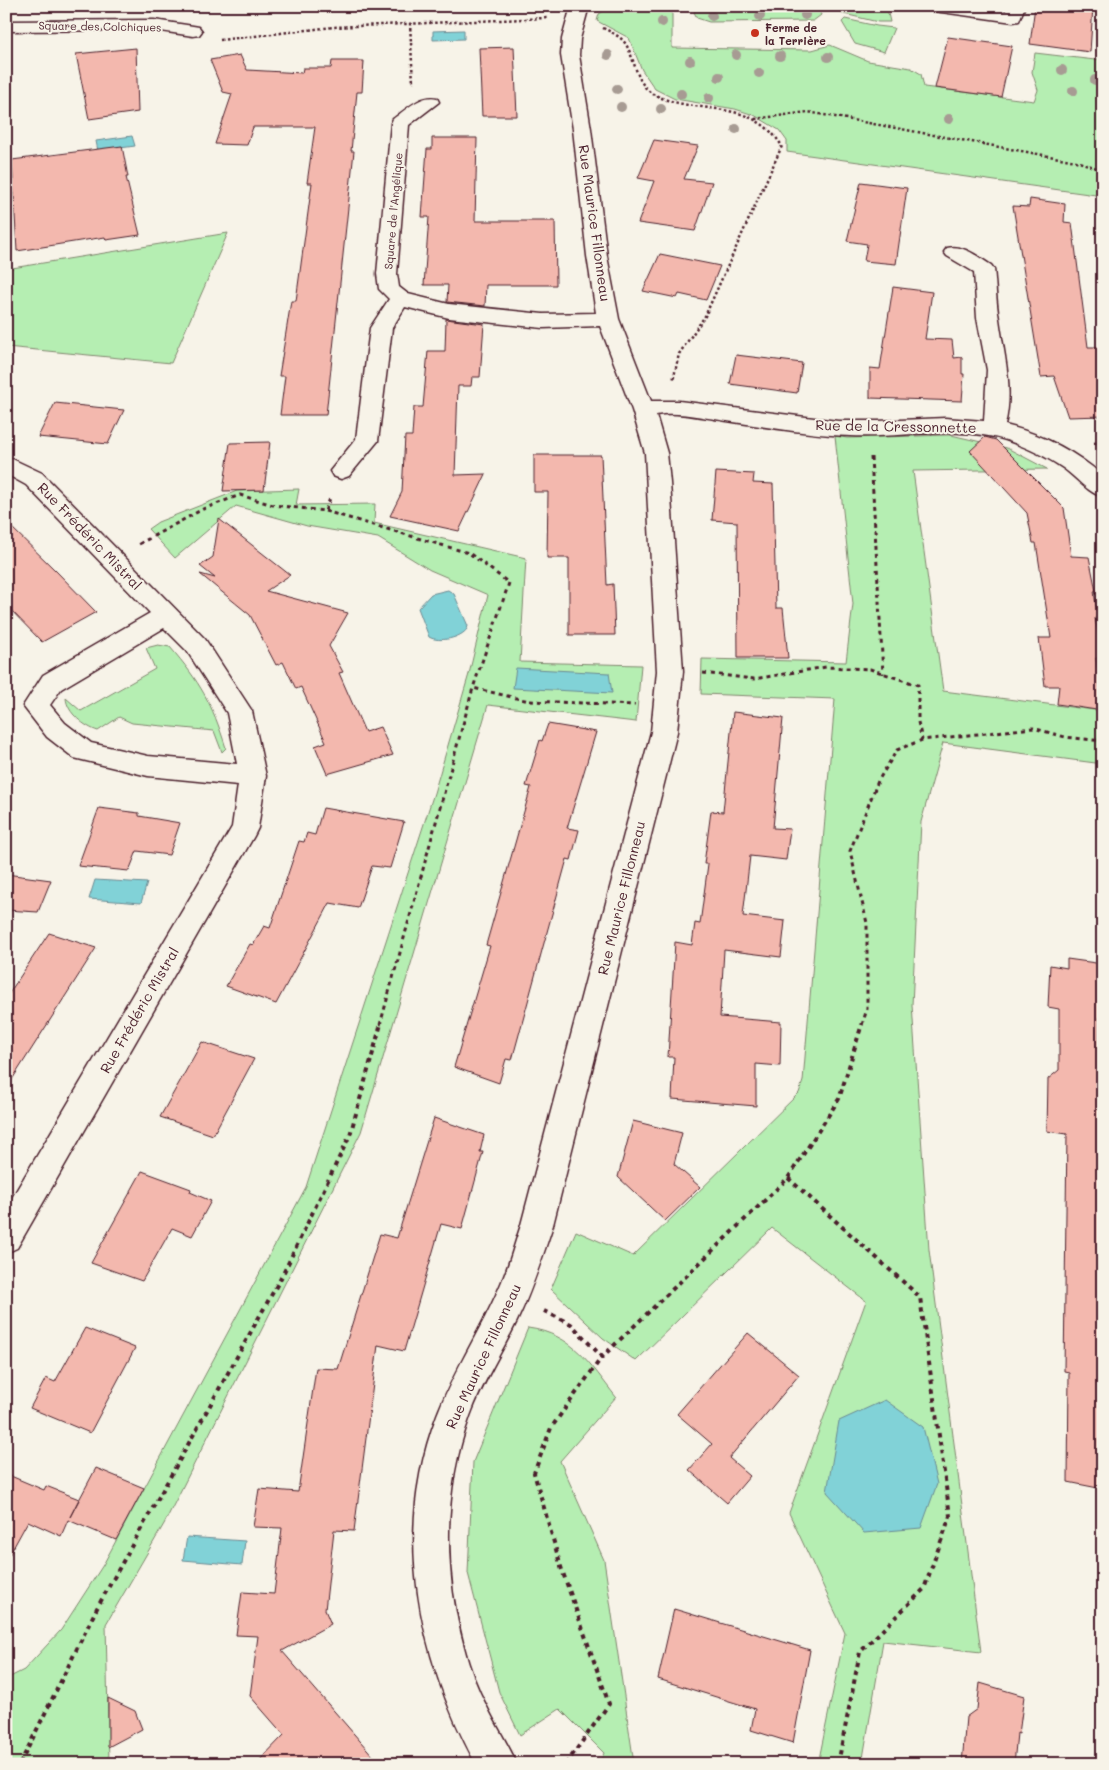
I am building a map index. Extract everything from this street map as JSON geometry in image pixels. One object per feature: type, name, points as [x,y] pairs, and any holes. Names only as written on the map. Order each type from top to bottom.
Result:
[{"type":"street","points":[[95,25],[101,6]]},
{"type":"street","name":"Rue Maurice Fillonneau","points":[[498,1764],[464,1701],[446,1652],[436,1606],[431,1544],[433,1490],[440,1454],[454,1415],[512,1295],[537,1225],[664,732],[670,671],[656,453],[643,410],[608,319],[597,256],[582,129],[570,56],[570,39],[580,6]]},
{"type":"street","points":[[934,6],[1013,17],[1016,6]]},
{"type":"street","name":"Square des Colchiques","points":[[6,26],[154,25],[193,31]]},
{"type":"street","name":"Square de l'Angélique","points":[[401,299],[388,289],[387,274],[400,123],[430,102]]},
{"type":"street","points":[[954,252],[984,270],[988,318],[998,370],[997,413],[993,429]]},
{"type":"street","points":[[341,471],[367,441],[381,328],[393,307],[401,299],[449,311],[543,321],[608,319]]},
{"type":"street","name":"Rue de la Cressonnette","points":[[643,410],[660,407],[679,408],[799,424],[869,429],[946,425],[993,429],[1028,440],[1047,449],[1084,472],[1103,489]]},
{"type":"street","name":"Rue Frédéric Mistral","points":[[6,464],[34,479],[196,645],[239,711],[253,776],[245,828],[6,1238]]},
{"type":"street","points":[[167,615],[52,682],[36,706],[56,730],[83,751],[148,766],[253,776]]},
{"type":"path","points":[[410,23],[412,83],[430,102]]},
{"type":"path","points":[[752,119],[808,112],[1076,162],[1103,170]]},
{"type":"path","points":[[869,429],[883,674]]},
{"type":"path","points":[[325,511],[341,471]]},
{"type":"path","points":[[20,1764],[97,1608],[282,1276],[350,1135],[473,688],[508,583],[469,553],[325,511],[273,505],[240,495],[203,509],[112,559]]},
{"type":"path","points":[[670,671],[754,679],[826,667],[870,669],[918,685],[918,722],[922,740]]},
{"type":"path","points":[[473,688],[529,701],[668,706]]},
{"type":"path","points":[[566,1764],[609,1704],[561,1567],[534,1473],[551,1428],[602,1356],[788,1178],[839,1099],[867,1009],[867,923],[850,851],[878,781],[897,750],[922,740],[1033,728],[1065,737],[1103,742]]},
{"type":"path","points":[[788,1178],[920,1297],[950,1516],[924,1589],[860,1652],[838,1764]]},
{"type":"path","points":[[512,1295],[571,1324],[602,1356]]},
{"type":"path","points":[[6,1758],[11,1764]]},
{"type":"green space","points":[[611,6],[672,8],[672,48],[812,50],[830,45],[868,61],[911,68],[921,74],[924,87],[1034,101],[1038,90],[1032,72],[1035,53],[1095,60],[1103,57],[1103,196],[787,152],[787,141],[779,130],[754,115],[735,109],[675,99],[655,89],[642,70],[629,38],[597,21],[599,14]]},
{"type":"green space","points":[[845,6],[887,9],[890,22],[878,22],[844,14],[840,11]]},
{"type":"green space","points":[[818,7],[821,15],[813,21],[709,22],[697,18],[694,12],[698,8]]},
{"type":"green space","points":[[845,19],[894,28],[884,52],[855,44],[842,22]]},
{"type":"green space","points":[[228,233],[171,363],[6,347],[6,269]]},
{"type":"green space","points":[[951,435],[1007,448],[1047,469],[913,471],[943,691],[1103,711],[1103,764],[943,743],[921,822],[912,1005],[929,1250],[981,1652],[883,1641],[862,1764],[818,1764],[845,1633],[789,1513],[866,1301],[772,1228],[636,1361],[603,1338],[551,1289],[576,1231],[633,1256],[799,1093],[803,1081],[835,699],[701,694],[702,659],[846,662],[853,604],[835,436],[847,438]]},
{"type":"green space","points":[[299,489],[296,505],[375,504],[374,523],[526,558],[520,662],[641,665],[636,722],[488,705],[361,1132],[164,1524],[106,1624],[109,1764],[6,1764],[6,1679],[24,1670],[61,1630],[103,1565],[306,1187],[434,793],[469,674],[488,595],[430,570],[378,538],[307,526],[236,506],[175,558],[148,529],[158,522],[237,491]]},
{"type":"green space","points":[[158,645],[170,647],[197,682],[216,718],[226,748],[222,752],[214,731],[132,723],[119,717],[98,731],[82,723],[67,704],[66,698],[81,711],[155,669],[146,648]]},
{"type":"green space","points":[[528,1328],[544,1331],[569,1344],[589,1362],[616,1397],[560,1461],[604,1560],[633,1757],[636,1764],[599,1764],[604,1753],[560,1709],[520,1735],[499,1692],[468,1573],[473,1462]]},
{"type":"water","points":[[464,30],[464,39],[433,40],[433,31]]},
{"type":"water","points":[[132,136],[135,146],[98,151],[96,141]]},
{"type":"water","points":[[448,590],[454,594],[468,626],[464,632],[455,637],[433,639],[429,637],[418,608],[431,594]]},
{"type":"water","points":[[516,668],[609,673],[612,693],[513,688]]},
{"type":"water","points":[[95,880],[147,883],[141,903],[89,899]]},
{"type":"water","points":[[885,1400],[923,1427],[937,1484],[921,1528],[864,1533],[827,1492],[839,1421]]},
{"type":"water","points":[[187,1537],[245,1541],[242,1565],[183,1560]]},
{"type":"building","points":[[1035,6],[1093,6],[1090,52],[1030,44]]},
{"type":"building","points":[[948,37],[1012,46],[1001,97],[935,88]]},
{"type":"building","points":[[514,47],[517,116],[482,116],[479,48]]},
{"type":"building","points":[[136,48],[138,112],[89,119],[76,54]]},
{"type":"building","points":[[240,55],[247,70],[302,73],[303,68],[331,68],[332,61],[364,61],[362,92],[357,92],[351,151],[354,151],[326,415],[280,415],[285,376],[279,376],[291,301],[296,301],[312,183],[307,183],[315,127],[253,127],[247,145],[215,144],[232,94],[223,92],[210,60]]},
{"type":"building","points":[[432,138],[477,138],[475,221],[555,221],[556,285],[486,285],[485,306],[447,302],[448,285],[424,285],[429,217],[422,217],[427,149],[432,149]]},
{"type":"building","points":[[654,140],[698,146],[684,179],[712,182],[695,231],[638,223],[654,181],[638,178]]},
{"type":"building","points":[[122,146],[128,177],[126,177],[140,235],[106,240],[105,237],[17,251],[12,160]]},
{"type":"building","points":[[861,182],[907,188],[896,264],[864,261],[867,244],[847,241]]},
{"type":"building","points":[[1030,199],[1065,204],[1064,222],[1072,223],[1088,347],[1103,347],[1103,416],[1068,417],[1054,376],[1041,377],[1013,206],[1029,207]]},
{"type":"building","points":[[660,254],[720,266],[706,300],[679,294],[677,298],[643,291]]},
{"type":"building","points":[[893,287],[932,292],[925,339],[952,340],[954,358],[962,357],[962,374],[964,374],[962,401],[870,398],[870,368],[880,369]]},
{"type":"building","points":[[446,319],[484,324],[480,377],[472,377],[471,386],[458,386],[455,475],[486,474],[459,531],[390,516],[402,492],[405,436],[412,436],[414,407],[423,407],[428,351],[445,351]]},
{"type":"building","points":[[736,355],[802,363],[797,393],[730,384]]},
{"type":"building","points":[[55,403],[124,410],[108,444],[38,437]]},
{"type":"building","points":[[985,437],[996,440],[1064,508],[1071,556],[1089,557],[1096,591],[1094,591],[1098,618],[1095,618],[1103,658],[1096,658],[1103,711],[1057,704],[1059,686],[1045,686],[1039,638],[1051,638],[1036,543],[1033,543],[1027,513],[970,451]]},
{"type":"building","points":[[270,442],[264,490],[223,491],[230,443]]},
{"type":"building","points":[[534,455],[601,455],[607,585],[613,584],[615,635],[569,635],[569,558],[547,558],[548,492],[534,492]]},
{"type":"building","points":[[716,472],[754,474],[753,483],[773,484],[776,608],[783,608],[788,658],[738,658],[737,522],[712,520]]},
{"type":"building","points":[[219,519],[290,575],[266,591],[348,613],[329,646],[343,672],[339,673],[365,732],[380,727],[393,755],[327,774],[315,746],[326,742],[301,687],[296,689],[283,662],[276,665],[250,615],[200,574],[215,578],[200,566],[213,557]]},
{"type":"building","points":[[6,522],[96,612],[42,642],[6,605]]},
{"type":"building","points":[[733,712],[783,718],[773,828],[790,829],[786,860],[750,856],[743,916],[785,921],[781,957],[724,950],[720,1017],[781,1022],[780,1066],[756,1064],[756,1106],[672,1099],[674,1057],[668,1057],[675,942],[692,945],[695,923],[700,924],[708,864],[704,864],[711,811],[723,812]]},
{"type":"building","points":[[548,724],[596,732],[567,828],[579,830],[571,860],[567,859],[512,1060],[506,1059],[499,1083],[454,1067],[490,946],[486,945],[531,787],[526,786],[540,740],[542,741]]},
{"type":"building","points":[[99,808],[139,813],[139,816],[180,823],[169,855],[137,851],[129,871],[78,866]]},
{"type":"building","points":[[323,808],[404,822],[390,868],[372,866],[358,908],[330,903],[276,1004],[226,986],[250,944],[253,945],[264,926],[270,928],[299,841],[304,842],[307,833],[315,835]]},
{"type":"building","points":[[6,874],[51,880],[38,912],[6,910]]},
{"type":"building","points":[[49,933],[96,948],[6,1089],[6,998]]},
{"type":"building","points":[[1067,959],[1103,964],[1103,994],[1100,994],[1099,1053],[1103,1054],[1103,1094],[1100,1094],[1100,1168],[1103,1169],[1103,1489],[1068,1482],[1069,1372],[1064,1371],[1067,1134],[1047,1131],[1048,1079],[1059,1070],[1059,1009],[1048,1007],[1050,965],[1067,968]]},
{"type":"building","points":[[202,1042],[254,1059],[213,1135],[160,1117]]},
{"type":"building","points":[[434,1118],[484,1135],[480,1152],[483,1152],[462,1229],[441,1224],[404,1351],[378,1345],[354,1531],[334,1530],[325,1610],[331,1624],[282,1651],[380,1764],[256,1764],[284,1735],[250,1696],[258,1636],[236,1635],[242,1592],[274,1594],[282,1528],[253,1527],[259,1489],[298,1492],[316,1368],[338,1369],[380,1234],[397,1238]]},
{"type":"building","points":[[633,1121],[682,1133],[674,1164],[700,1187],[665,1221],[618,1177]]},
{"type":"building","points":[[142,1171],[191,1189],[190,1192],[211,1201],[192,1236],[172,1228],[142,1281],[91,1263]]},
{"type":"building","points":[[85,1328],[135,1348],[90,1433],[30,1408],[46,1378],[55,1382]]},
{"type":"building","points":[[748,1333],[799,1375],[729,1458],[750,1476],[727,1503],[689,1470],[712,1444],[677,1414]]},
{"type":"building","points":[[96,1468],[144,1488],[116,1540],[68,1520],[61,1536],[28,1521],[6,1561],[6,1474],[44,1490],[46,1486],[79,1499],[70,1517]]},
{"type":"building","points":[[674,1609],[810,1650],[793,1743],[751,1730],[755,1709],[658,1679]]},
{"type":"building","points":[[980,1683],[1024,1696],[1019,1734],[1017,1733],[1014,1764],[962,1764],[966,1717],[977,1709]]},
{"type":"building","points":[[108,1698],[135,1711],[142,1729],[108,1747]]},
{"type":"place","name":"Ferme de la Terrière","points":[[755,33]]}]
